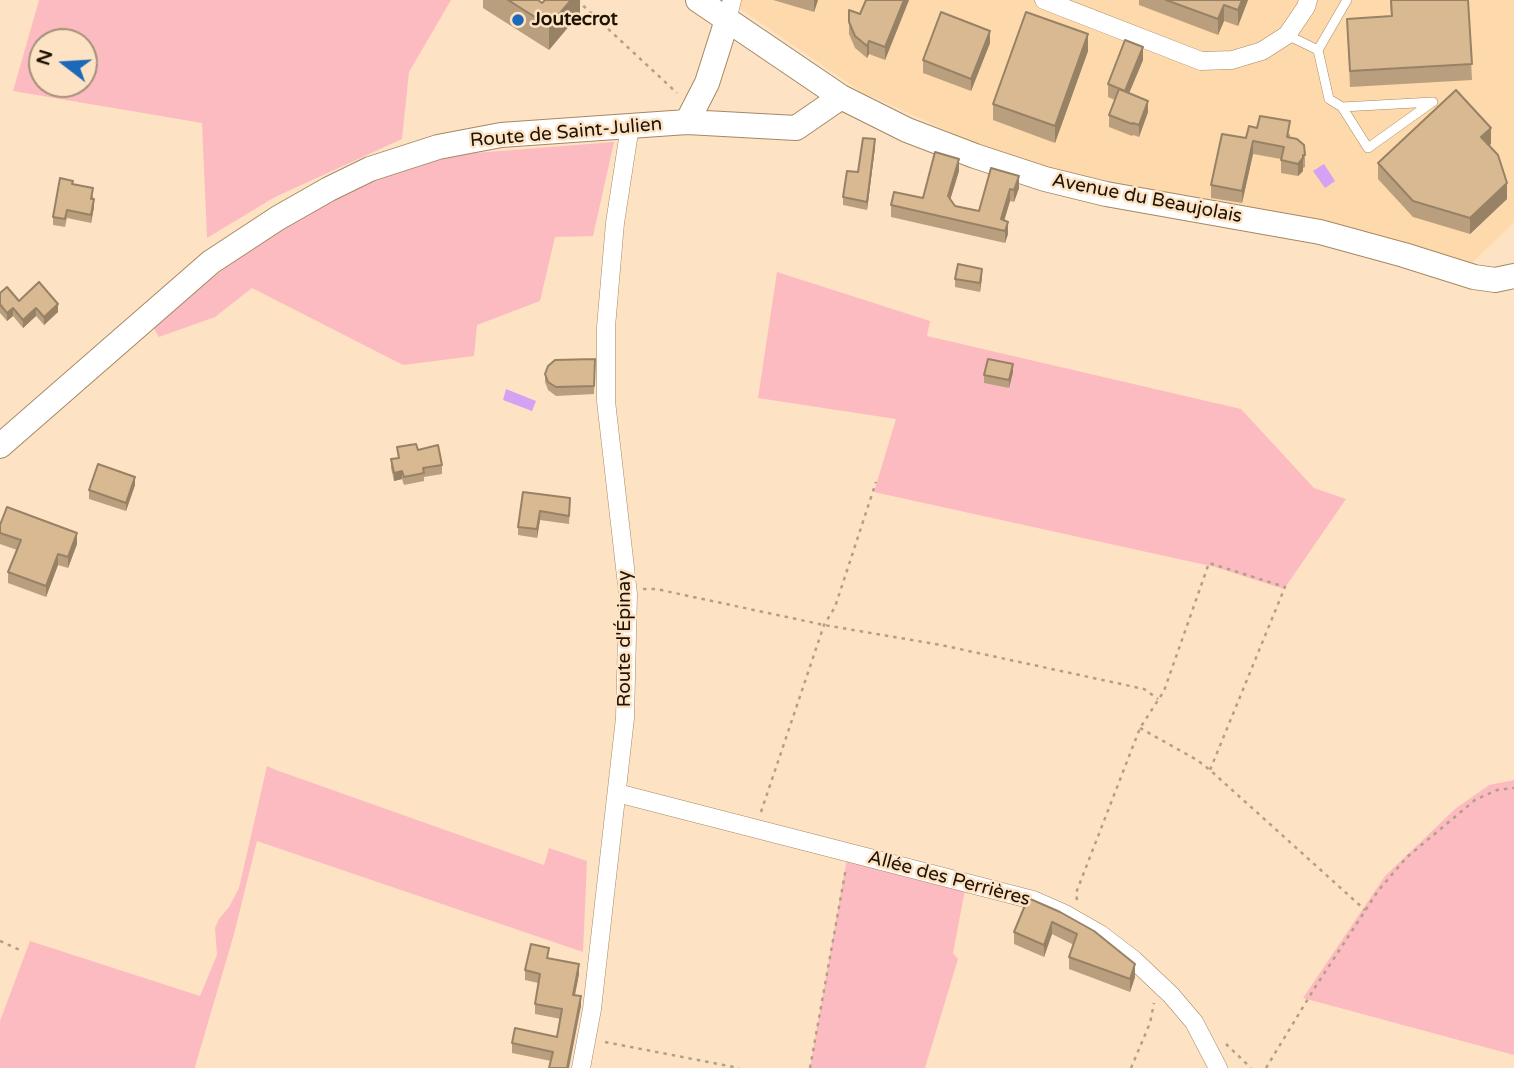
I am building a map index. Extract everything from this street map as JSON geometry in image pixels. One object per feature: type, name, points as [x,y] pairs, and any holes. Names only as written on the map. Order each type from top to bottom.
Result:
[{"type":"main road","name":"Avenue du Beaujolais","points":[[698,0],[730,10],[841,97],[907,130],[975,156],[1045,179],[1105,194],[1320,232],[1474,277],[1495,280],[1514,276]]},
{"type":"main road","points":[[690,115],[707,83],[730,10]]},
{"type":"main road","name":"Route de Saint-Julien","points":[[0,446],[211,262],[278,218],[370,169],[438,147],[501,135],[630,126],[690,115],[796,128],[841,97]]},
{"type":"street","points":[[1044,0],[1201,61],[1232,60],[1262,51],[1287,35],[1308,0]]},
{"type":"street","name":"Route d'Épinay","points":[[581,1068],[592,1009],[625,718],[628,591],[606,401],[606,327],[615,223],[630,126]]},
{"type":"street","name":"Allée des Perrières","points":[[617,793],[1033,900],[1100,934],[1134,960],[1194,1022],[1218,1068]]},
{"type":"lane","points":[[1342,107],[1433,102],[1368,148],[1342,107],[1329,99],[1318,50],[1347,0]]},
{"type":"lane","points":[[1287,35],[1318,50]]},
{"type":"path","points":[[577,0],[690,115]]},
{"type":"path","points":[[754,828],[769,792],[824,625],[835,607],[876,482]]},
{"type":"path","points":[[1077,921],[1076,893],[1140,728],[1164,691],[1209,564],[1285,587],[1210,769]]},
{"type":"path","points":[[628,591],[656,589],[824,625],[941,645],[1144,689],[1158,699]]},
{"type":"path","points":[[1140,728],[1210,769],[1365,910]]},
{"type":"path","points":[[1266,1068],[1365,910],[1406,858],[1475,800],[1497,790],[1514,788]]},
{"type":"path","points":[[810,1068],[848,852]]},
{"type":"path","points":[[0,941],[22,951]]},
{"type":"path","points":[[1131,1068],[1150,1023],[1155,1000],[1163,988]]},
{"type":"path","points":[[587,1038],[739,1068]]},
{"type":"shaded area","points":[[39,0],[451,0],[409,72],[402,139],[275,197],[207,238],[202,123],[54,98],[98,98],[98,28],[31,28]]},
{"type":"shaded area","points":[[741,0],[1514,0],[1514,222],[1469,266],[1376,234],[1106,192],[996,153],[860,91],[739,8]]},
{"type":"shaded area","points":[[28,38],[28,94],[13,91]]},
{"type":"shaded area","points":[[614,142],[593,236],[555,237],[540,301],[477,325],[474,356],[403,365],[252,288],[215,317],[159,337],[153,327],[222,270],[316,206],[372,178],[437,156]]},
{"type":"shaded area","points":[[1324,164],[1335,181],[1325,188],[1313,171]]},
{"type":"shaded area","points":[[777,272],[930,321],[927,336],[1241,409],[1314,488],[1346,499],[1284,589],[1215,567],[874,492],[896,419],[758,398]]},
{"type":"shaded area","points":[[506,389],[536,401],[532,411],[503,400]]},
{"type":"shaded area","points":[[267,766],[544,865],[549,848],[587,861],[583,952],[257,841],[196,1068],[0,1068],[0,1021],[30,941],[200,996],[217,955],[215,928],[239,888]]},
{"type":"shaded area","points":[[1514,780],[1514,1055],[1303,998],[1385,876],[1455,809],[1489,785]]},
{"type":"shaded area","points":[[847,858],[965,890],[953,953],[958,959],[925,1068],[810,1068]]},
{"type":"building","points":[[508,0],[538,0],[542,3],[545,0],[571,0],[549,26]]},
{"type":"building","points":[[866,0],[904,0],[885,47],[869,41],[867,46],[855,36],[849,22],[849,10],[860,14]]},
{"type":"building","points":[[1166,0],[1242,0],[1238,10],[1224,5],[1218,19]]},
{"type":"building","points":[[1391,0],[1468,0],[1472,64],[1350,71],[1347,19],[1392,16]]},
{"type":"building","points":[[941,12],[990,31],[971,79],[923,60]]},
{"type":"building","points":[[1026,12],[1088,34],[1055,126],[993,104]]},
{"type":"building","points":[[1125,40],[1143,47],[1125,91],[1108,84]]},
{"type":"building","points":[[1119,89],[1148,101],[1139,125],[1109,115]]},
{"type":"building","points":[[1456,90],[1491,128],[1481,137],[1498,155],[1507,183],[1470,218],[1413,201],[1378,163]]},
{"type":"building","points":[[1260,116],[1290,121],[1287,137],[1297,139],[1304,145],[1303,158],[1298,164],[1281,160],[1284,147],[1253,141],[1242,191],[1211,185],[1222,134],[1246,138],[1249,126],[1257,128]]},
{"type":"building","points":[[863,138],[875,139],[867,202],[843,197],[847,171],[858,172]]},
{"type":"building","points":[[935,152],[959,159],[948,196],[955,206],[979,211],[991,168],[1019,176],[1014,190],[1010,189],[1001,219],[1008,222],[1005,231],[891,205],[894,192],[923,198]]},
{"type":"building","points":[[60,178],[73,181],[72,184],[93,188],[91,215],[67,210],[65,219],[53,217]]},
{"type":"building","points":[[958,264],[982,269],[980,283],[955,279]]},
{"type":"building","points":[[39,282],[58,304],[44,317],[36,308],[23,320],[13,308],[7,313],[0,304],[0,293],[7,287],[19,301]]},
{"type":"building","points":[[595,359],[594,386],[556,387],[548,382],[545,374],[548,366],[555,360]]},
{"type":"building","points":[[988,359],[1013,364],[1009,380],[984,375]]},
{"type":"building","points":[[416,444],[418,450],[438,445],[442,465],[423,468],[424,473],[404,477],[402,471],[394,473],[391,459],[399,458],[397,447]]},
{"type":"building","points":[[98,464],[135,477],[126,503],[89,490]]},
{"type":"building","points":[[523,492],[570,498],[569,516],[540,511],[537,529],[518,527]]},
{"type":"building","points":[[7,507],[77,533],[68,557],[58,554],[46,586],[8,572],[21,540],[0,533]]},
{"type":"building","points":[[1028,898],[1094,931],[1135,964],[1130,979],[1069,957],[1077,934],[1052,922],[1044,945],[1014,932]]},
{"type":"building","points":[[531,944],[549,948],[547,958],[579,964],[573,995],[581,996],[567,1068],[549,1068],[553,1052],[512,1043],[515,1028],[557,1037],[562,1009],[535,1004],[540,974],[525,970]]},
{"type":"place","name":"Joutecrot","points":[[518,20]]}]
